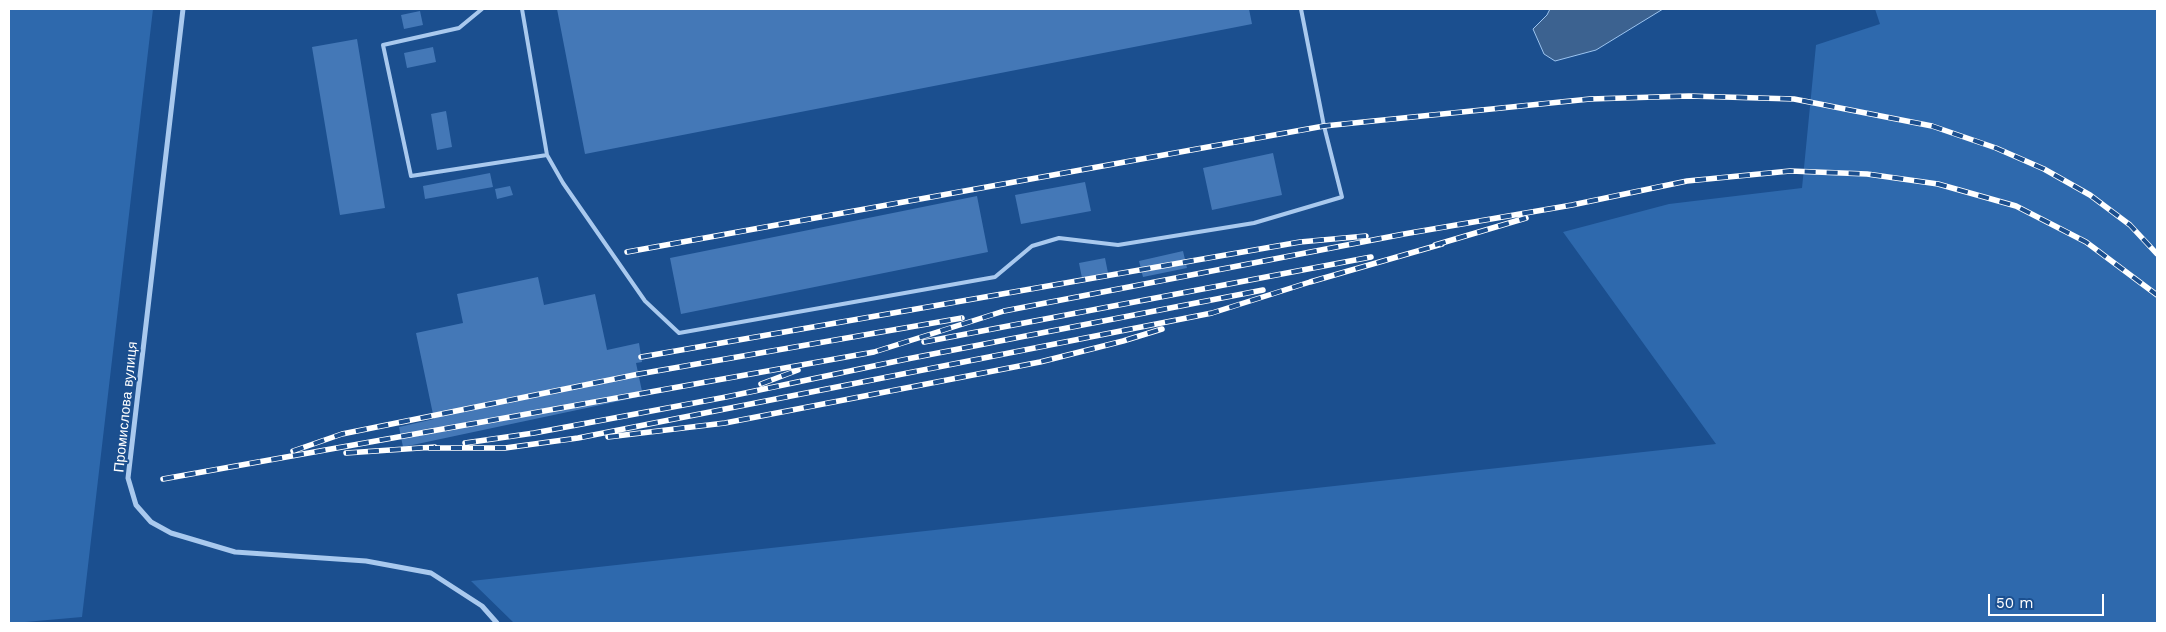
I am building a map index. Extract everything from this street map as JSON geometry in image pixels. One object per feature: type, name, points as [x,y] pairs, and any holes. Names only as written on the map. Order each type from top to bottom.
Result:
[{"type":"street","name":"Промислова вулиця","points":[[183,9],[128,478],[136,505],[151,522],[170,533],[235,552],[366,561],[431,573],[482,606],[497,623]]},
{"type":"lane","points":[[482,9],[459,28],[383,45],[411,176],[547,155]]},
{"type":"lane","points":[[522,9],[547,155],[563,183],[645,301],[679,333],[995,277],[1032,246],[1059,238],[1118,245],[1254,223],[1342,197],[1324,126],[1301,9]]},
{"type":"shaded area","points":[[9,9],[153,9],[82,617],[14,623],[9,623]]},
{"type":"shaded area","points":[[1550,9],[1663,9],[1596,50],[1555,61],[1544,54],[1533,29],[1547,15]]},
{"type":"shaded area","points":[[1875,9],[2157,9],[2157,623],[514,623],[471,581],[1716,444],[1563,232],[1669,204],[1802,188],[1816,45],[1880,24]]},
{"type":"building","points":[[557,9],[1249,9],[1252,24],[585,154]]},
{"type":"building","points":[[420,11],[423,25],[404,29],[401,15]]},
{"type":"building","points":[[357,39],[385,208],[340,215],[312,47]]},
{"type":"building","points":[[433,47],[436,62],[407,68],[404,53]]},
{"type":"building","points":[[446,111],[452,147],[437,150],[431,114]]},
{"type":"building","points":[[1273,153],[1282,195],[1212,210],[1203,168]]},
{"type":"building","points":[[490,173],[493,187],[425,199],[423,186]]},
{"type":"building","points":[[1085,182],[1091,211],[1021,224],[1015,195]]},
{"type":"building","points":[[510,186],[513,195],[497,199],[495,189]]},
{"type":"building","points":[[977,196],[988,252],[681,314],[670,258]]},
{"type":"building","points":[[1183,251],[1187,268],[1143,277],[1139,261]]},
{"type":"building","points":[[1105,258],[1108,273],[1082,278],[1079,263]]},
{"type":"building","points":[[538,277],[544,305],[595,294],[607,350],[639,343],[642,362],[636,363],[643,396],[403,447],[399,427],[434,419],[416,333],[463,323],[457,294]]},
{"type":"railway","points":[[627,252],[1324,126],[1590,99],[1689,96],[1794,99],[1932,126],[1996,148],[2044,169],[2090,195],[2130,225],[2157,254]]},
{"type":"railway","points":[[163,479],[874,352],[1004,311],[1404,234],[1572,205],[1687,181],[1790,171],[1867,174],[1938,184],[2016,206],[2086,242],[2157,295]]},
{"type":"railway","points":[[1435,245],[1526,218]]},
{"type":"railway","points":[[641,357],[1300,242],[1366,236]]},
{"type":"railway","points":[[429,448],[505,448],[578,438],[1212,313],[1310,282],[1442,244]]},
{"type":"railway","points":[[924,342],[1371,257]]},
{"type":"railway","points":[[465,443],[534,433],[726,397],[907,359],[1263,290]]},
{"type":"railway","points":[[293,451],[342,434],[639,374],[962,318]]},
{"type":"railway","points":[[608,437],[725,423],[1040,362],[1162,329]]},
{"type":"railway","points":[[761,384],[798,370]]},
{"type":"railway","points":[[346,453],[435,447]]}]
